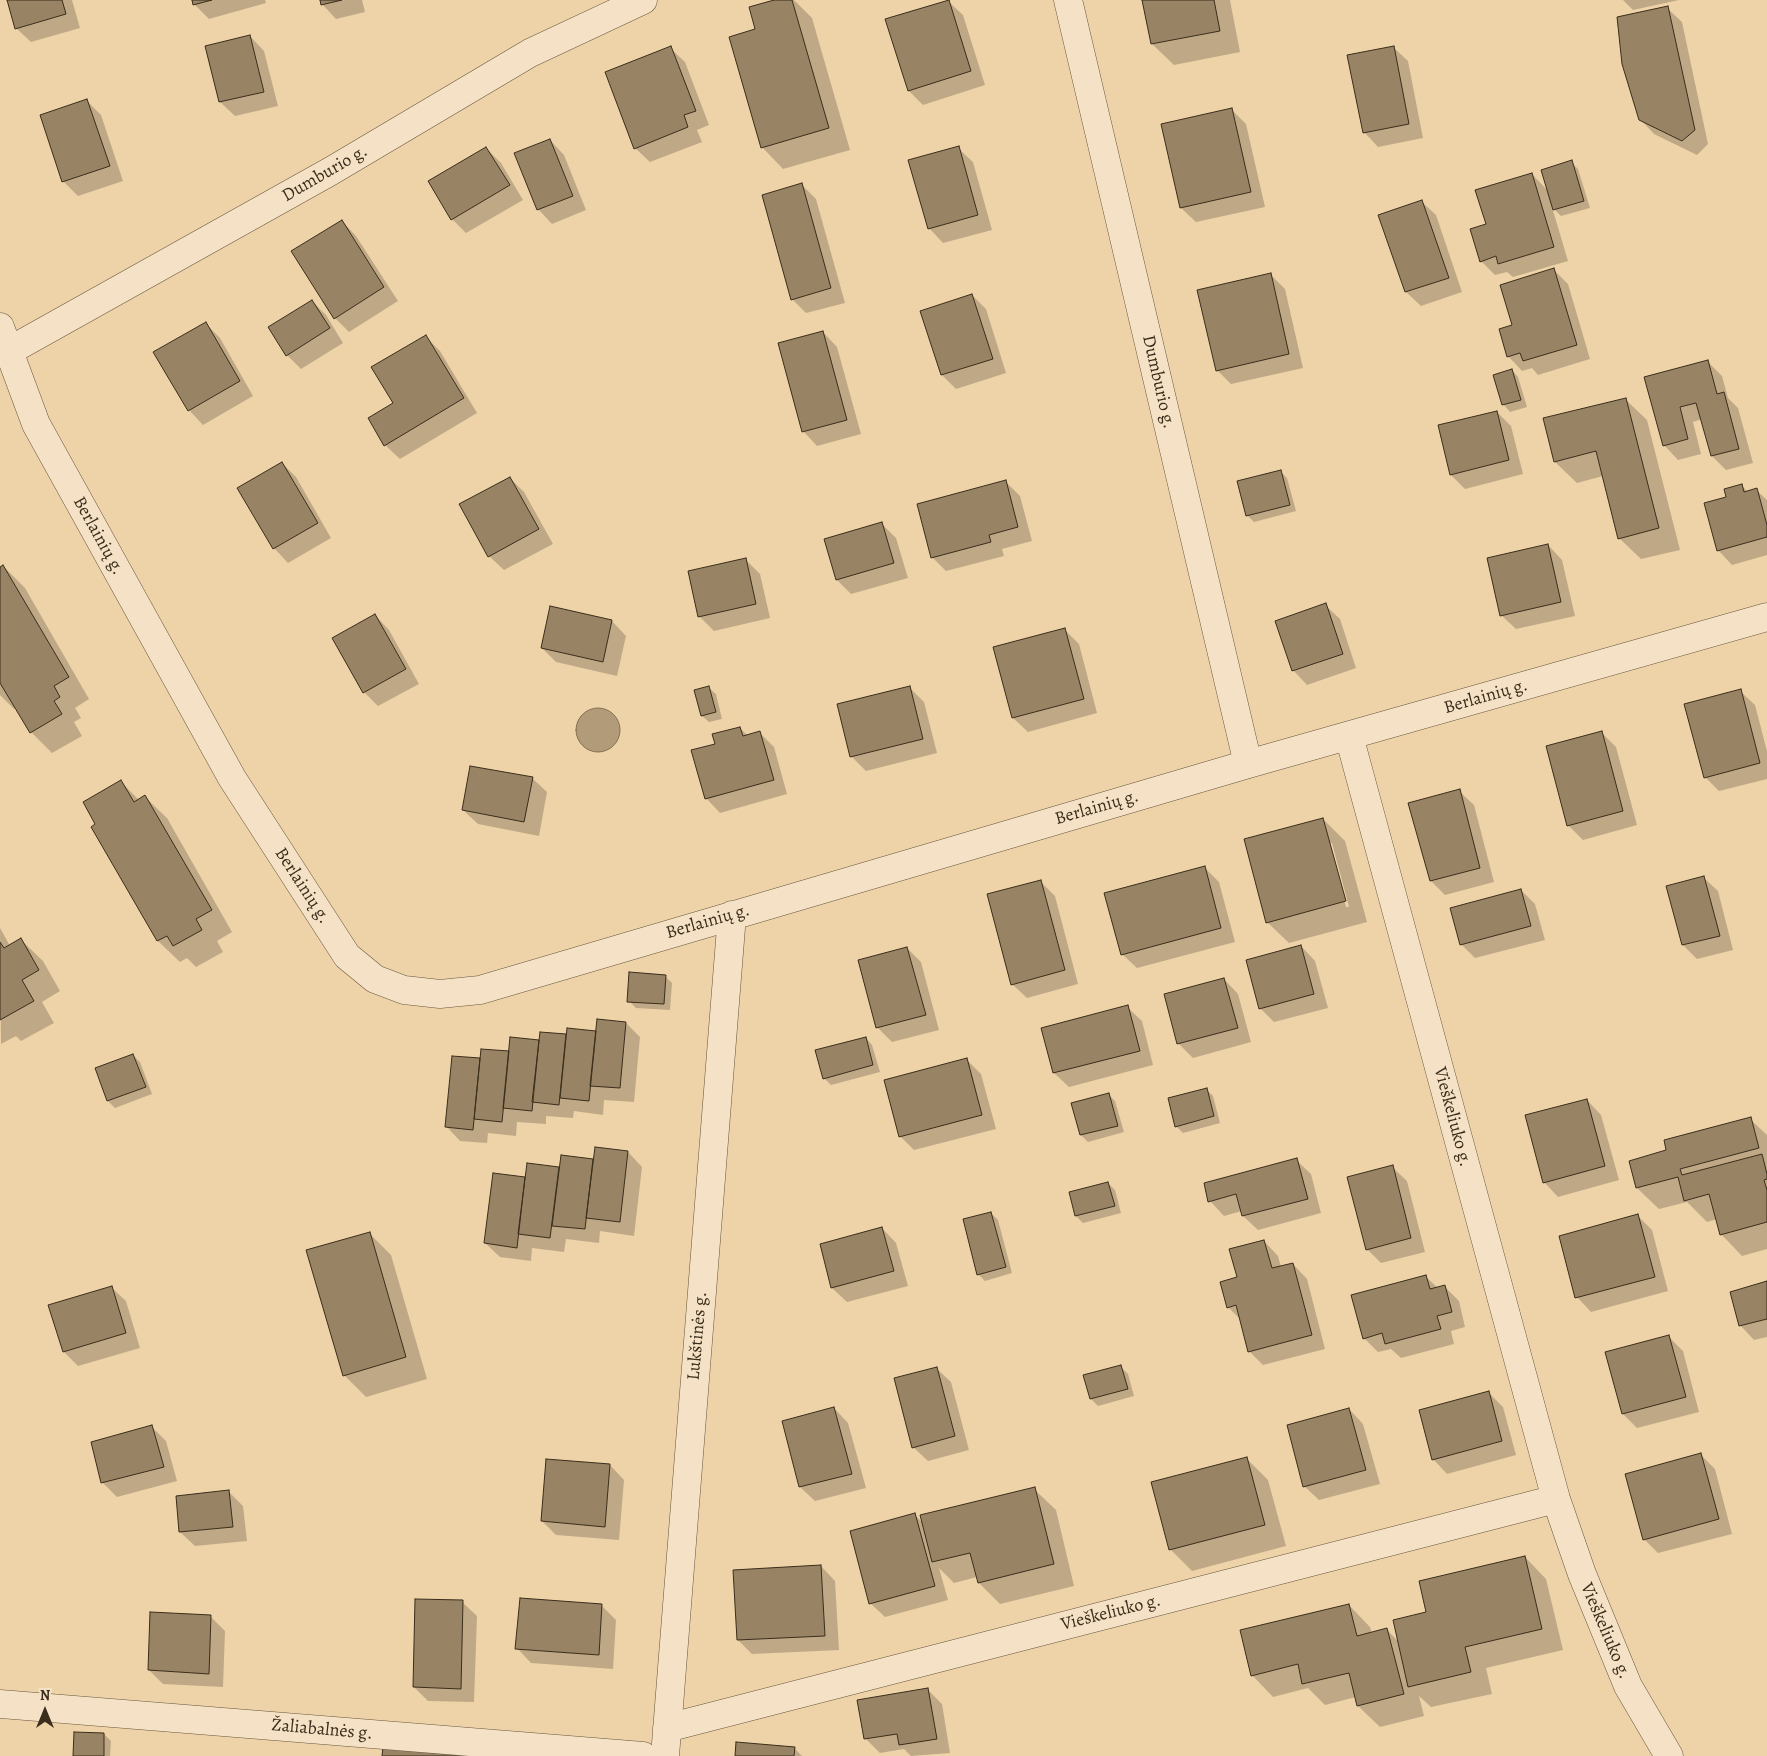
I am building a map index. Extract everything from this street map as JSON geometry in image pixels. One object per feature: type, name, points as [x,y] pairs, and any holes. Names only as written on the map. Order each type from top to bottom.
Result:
[{"type":"street","name":"Dumburio g.","points":[[5,339],[331,171],[530,53],[643,0]]},
{"type":"street","name":"Dumburio g.","points":[[1068,0],[1248,764]]},
{"type":"street","name":"Berlainių g.","points":[[5,339],[36,424],[232,778],[347,956],[375,979],[404,990],[440,994],[480,990],[1248,764],[1767,618]]},
{"type":"street","name":"Vieškeliuko g.","points":[[1349,736],[1556,1499],[1582,1574],[1628,1686],[1669,1756]]},
{"type":"street","name":"Lukštinės g.","points":[[665,1756],[732,915]]},
{"type":"street","name":"Vieškeliuko g.","points":[[667,1728],[1556,1499]]},
{"type":"street","name":"Žaliabalnės g.","points":[[0,1704],[643,1756]]},
{"type":"shaded area","points":[[594,708],[602,708],[614,714],[620,730],[614,746],[602,752],[594,752],[582,746],[576,734],[576,726],[582,714]]},
{"type":"building","points":[[7,0],[62,0],[66,14],[15,29]]},
{"type":"building","points":[[192,0],[212,0],[193,5]]},
{"type":"building","points":[[320,0],[342,0],[321,5]]},
{"type":"building","points":[[774,0],[792,0],[829,128],[761,148],[729,37],[755,29],[749,7]]},
{"type":"building","points":[[949,0],[971,71],[908,91],[885,19]]},
{"type":"building","points":[[1142,0],[1214,0],[1220,31],[1151,44]]},
{"type":"building","points":[[1668,6],[1695,130],[1682,141],[1639,120],[1622,64],[1617,17]]},
{"type":"building","points":[[250,35],[264,92],[219,102],[205,46]]},
{"type":"building","points":[[671,46],[696,111],[684,115],[688,127],[634,149],[605,72]]},
{"type":"building","points":[[1394,46],[1409,124],[1363,133],[1347,55]]},
{"type":"building","points":[[87,99],[110,166],[62,182],[40,115]]},
{"type":"building","points":[[1232,108],[1251,192],[1180,208],[1161,124]]},
{"type":"building","points":[[550,139],[573,196],[537,210],[514,153]]},
{"type":"building","points":[[959,146],[978,215],[928,229],[908,160]]},
{"type":"building","points":[[486,147],[510,185],[451,220],[428,181]]},
{"type":"building","points":[[1572,160],[1584,201],[1553,210],[1541,170]]},
{"type":"building","points":[[1532,173],[1554,247],[1498,264],[1496,256],[1480,262],[1470,229],[1486,224],[1475,190]]},
{"type":"building","points":[[802,183],[831,288],[791,300],[762,195]]},
{"type":"building","points":[[1422,200],[1449,278],[1405,292],[1378,215]]},
{"type":"building","points":[[342,220],[384,287],[334,319],[291,251]]},
{"type":"building","points":[[1554,268],[1577,345],[1523,361],[1520,353],[1507,357],[1499,329],[1512,325],[1500,285]]},
{"type":"building","points":[[1271,273],[1289,354],[1216,371],[1197,290]]},
{"type":"building","points":[[972,294],[993,359],[941,375],[920,311]]},
{"type":"building","points":[[312,300],[330,328],[286,356],[268,327]]},
{"type":"building","points":[[206,322],[240,381],[188,411],[153,352]]},
{"type":"building","points":[[823,331],[847,420],[802,432],[778,343]]},
{"type":"building","points":[[426,335],[464,398],[384,446],[368,418],[393,403],[371,367]]},
{"type":"building","points":[[1708,360],[1717,394],[1724,392],[1739,449],[1711,456],[1696,403],[1680,407],[1688,439],[1663,446],[1644,377]]},
{"type":"building","points":[[1512,369],[1521,400],[1502,405],[1493,375]]},
{"type":"building","points":[[1626,398],[1659,528],[1618,539],[1596,451],[1554,462],[1543,418]]},
{"type":"building","points":[[1497,411],[1509,460],[1450,475],[1438,425]]},
{"type":"building","points":[[282,462],[318,523],[273,549],[237,488]]},
{"type":"building","points":[[1281,470],[1290,505],[1246,516],[1237,481]]},
{"type":"building","points":[[510,477],[539,529],[488,557],[459,504]]},
{"type":"building","points":[[1006,480],[1018,527],[989,535],[991,542],[931,558],[917,504]]},
{"type":"building","points":[[1742,484],[1744,492],[1757,488],[1767,525],[1767,537],[1717,551],[1704,503],[1726,497],[1724,489]]},
{"type":"building","points":[[882,522],[894,563],[836,580],[824,539]]},
{"type":"building","points":[[1548,544],[1561,602],[1500,616],[1487,558]]},
{"type":"building","points":[[746,558],[756,604],[698,617],[688,571]]},
{"type":"building","points":[[3,565],[69,677],[54,686],[60,697],[54,701],[62,714],[30,733],[0,683],[0,567]]},
{"type":"building","points":[[1326,603],[1343,654],[1292,671],[1275,621]]},
{"type":"building","points":[[550,606],[612,620],[603,662],[541,648]]},
{"type":"building","points":[[375,614],[406,669],[363,693],[332,638]]},
{"type":"building","points":[[1065,628],[1084,699],[1012,718],[993,647]]},
{"type":"building","points":[[709,686],[716,712],[701,716],[694,690]]},
{"type":"building","points":[[910,686],[923,739],[850,757],[837,704]]},
{"type":"building","points":[[1741,689],[1760,763],[1704,778],[1684,704]]},
{"type":"building","points":[[740,727],[743,736],[760,731],[774,780],[705,799],[691,750],[715,744],[712,734]]},
{"type":"building","points":[[1602,731],[1623,811],[1567,826],[1546,746]]},
{"type":"building","points":[[470,766],[533,777],[524,822],[462,810]]},
{"type":"building","points":[[121,780],[134,802],[145,795],[212,910],[196,919],[202,930],[173,946],[167,936],[157,941],[91,827],[95,824],[83,802]]},
{"type":"building","points":[[1460,789],[1480,868],[1430,881],[1408,803]]},
{"type":"building","points":[[1323,818],[1346,901],[1266,923],[1244,839]]},
{"type":"building","points":[[1205,866],[1221,928],[1121,955],[1104,893]]},
{"type":"building","points":[[1704,876],[1720,936],[1682,945],[1666,886]]},
{"type":"building","points":[[1041,880],[1065,970],[1011,985],[987,894]]},
{"type":"building","points":[[1521,889],[1531,926],[1460,945],[1450,908]]},
{"type":"building","points":[[21,938],[39,970],[22,980],[34,1001],[0,1020],[0,942],[4,948]]},
{"type":"building","points":[[1301,945],[1314,994],[1259,1009],[1246,960]]},
{"type":"building","points":[[907,947],[926,1015],[876,1028],[858,960]]},
{"type":"building","points":[[629,972],[666,975],[664,1004],[627,1002]]},
{"type":"building","points":[[1224,978],[1238,1028],[1177,1044],[1164,994]]},
{"type":"building","points":[[1128,1005],[1140,1051],[1053,1073],[1041,1028]]},
{"type":"building","points":[[597,1019],[626,1022],[620,1088],[590,1086]]},
{"type":"building","points":[[567,1028],[596,1031],[589,1101],[560,1098]]},
{"type":"building","points":[[540,1032],[566,1034],[559,1105],[532,1102]]},
{"type":"building","points":[[510,1037],[539,1040],[532,1111],[503,1108]]},
{"type":"building","points":[[866,1037],[873,1065],[823,1079],[815,1050]]},
{"type":"building","points":[[481,1049],[509,1051],[502,1122],[474,1119]]},
{"type":"building","points":[[133,1054],[146,1087],[107,1101],[95,1068]]},
{"type":"building","points":[[452,1056],[480,1058],[473,1130],[445,1127]]},
{"type":"building","points":[[967,1058],[982,1115],[899,1137],[884,1080]]},
{"type":"building","points":[[1207,1088],[1214,1116],[1175,1127],[1168,1098]]},
{"type":"building","points":[[1109,1093],[1118,1126],[1080,1135],[1071,1103]]},
{"type":"building","points":[[1587,1099],[1605,1166],[1543,1183],[1525,1115]]},
{"type":"building","points":[[1751,1117],[1759,1148],[1680,1169],[1682,1175],[1762,1154],[1767,1174],[1767,1179],[1764,1180],[1767,1190],[1767,1222],[1720,1235],[1709,1194],[1684,1201],[1678,1177],[1636,1188],[1629,1161],[1666,1150],[1664,1140]]},
{"type":"building","points":[[595,1147],[628,1151],[620,1222],[586,1218]]},
{"type":"building","points":[[561,1155],[593,1159],[585,1229],[552,1226]]},
{"type":"building","points":[[1297,1158],[1308,1199],[1242,1216],[1236,1194],[1208,1202],[1204,1183]]},
{"type":"building","points":[[527,1163],[559,1167],[550,1238],[518,1234]]},
{"type":"building","points":[[1393,1165],[1411,1238],[1366,1250],[1347,1177]]},
{"type":"building","points":[[493,1173],[525,1177],[517,1248],[484,1243]]},
{"type":"building","points":[[1108,1182],[1115,1206],[1075,1216],[1069,1192]]},
{"type":"building","points":[[991,1212],[1006,1267],[977,1275],[963,1219]]},
{"type":"building","points":[[1638,1214],[1655,1277],[1575,1298],[1559,1236]]},
{"type":"building","points":[[882,1227],[894,1271],[831,1288],[820,1244]]},
{"type":"building","points":[[370,1232],[406,1357],[343,1376],[306,1250]]},
{"type":"building","points":[[1264,1240],[1272,1268],[1293,1263],[1312,1335],[1248,1352],[1236,1305],[1227,1308],[1220,1282],[1237,1277],[1229,1249]]},
{"type":"building","points":[[1426,1275],[1430,1289],[1445,1285],[1452,1312],[1437,1316],[1441,1329],[1385,1344],[1382,1333],[1363,1339],[1351,1295]]},
{"type":"building","points":[[1767,1281],[1767,1319],[1739,1326],[1730,1292]]},
{"type":"building","points":[[112,1286],[126,1333],[63,1352],[48,1305]]},
{"type":"building","points":[[1669,1335],[1686,1397],[1622,1414],[1605,1352]]},
{"type":"building","points":[[1121,1365],[1128,1389],[1090,1399],[1083,1375]]},
{"type":"building","points":[[937,1367],[955,1436],[912,1448],[894,1378]]},
{"type":"building","points":[[1489,1391],[1502,1441],[1432,1460],[1419,1410]]},
{"type":"building","points":[[834,1407],[852,1474],[799,1487],[782,1421]]},
{"type":"building","points":[[1349,1408],[1366,1470],[1303,1487],[1287,1425]]},
{"type":"building","points":[[152,1425],[164,1467],[101,1483],[91,1442]]},
{"type":"building","points":[[1701,1453],[1719,1519],[1643,1540],[1625,1474]]},
{"type":"building","points":[[1247,1457],[1265,1525],[1169,1550],[1151,1482]]},
{"type":"building","points":[[546,1459],[610,1464],[605,1527],[541,1521]]},
{"type":"building","points":[[1035,1487],[1054,1564],[978,1583],[970,1553],[932,1562],[920,1515]]},
{"type":"building","points":[[229,1490],[233,1527],[179,1532],[176,1496]]},
{"type":"building","points":[[915,1513],[935,1586],[869,1604],[850,1531]]},
{"type":"building","points":[[1525,1556],[1542,1629],[1465,1647],[1471,1672],[1408,1687],[1393,1620],[1426,1612],[1419,1581]]},
{"type":"building","points":[[821,1565],[825,1636],[737,1640],[733,1570]]},
{"type":"building","points":[[520,1598],[602,1604],[599,1655],[515,1649]]},
{"type":"building","points":[[415,1599],[463,1600],[461,1689],[413,1687]]},
{"type":"building","points":[[1349,1604],[1357,1636],[1387,1628],[1404,1694],[1357,1706],[1349,1673],[1302,1684],[1298,1664],[1251,1676],[1240,1630]]},
{"type":"building","points":[[150,1612],[211,1615],[209,1674],[148,1670]]},
{"type":"building","points":[[928,1688],[937,1739],[899,1745],[897,1734],[864,1739],[857,1700]]},
{"type":"building","points":[[74,1732],[104,1733],[104,1756],[73,1756]]},
{"type":"building","points":[[736,1742],[795,1747],[794,1756],[735,1756]]},
{"type":"building","points":[[383,1747],[461,1754],[461,1756],[382,1756]]}]
